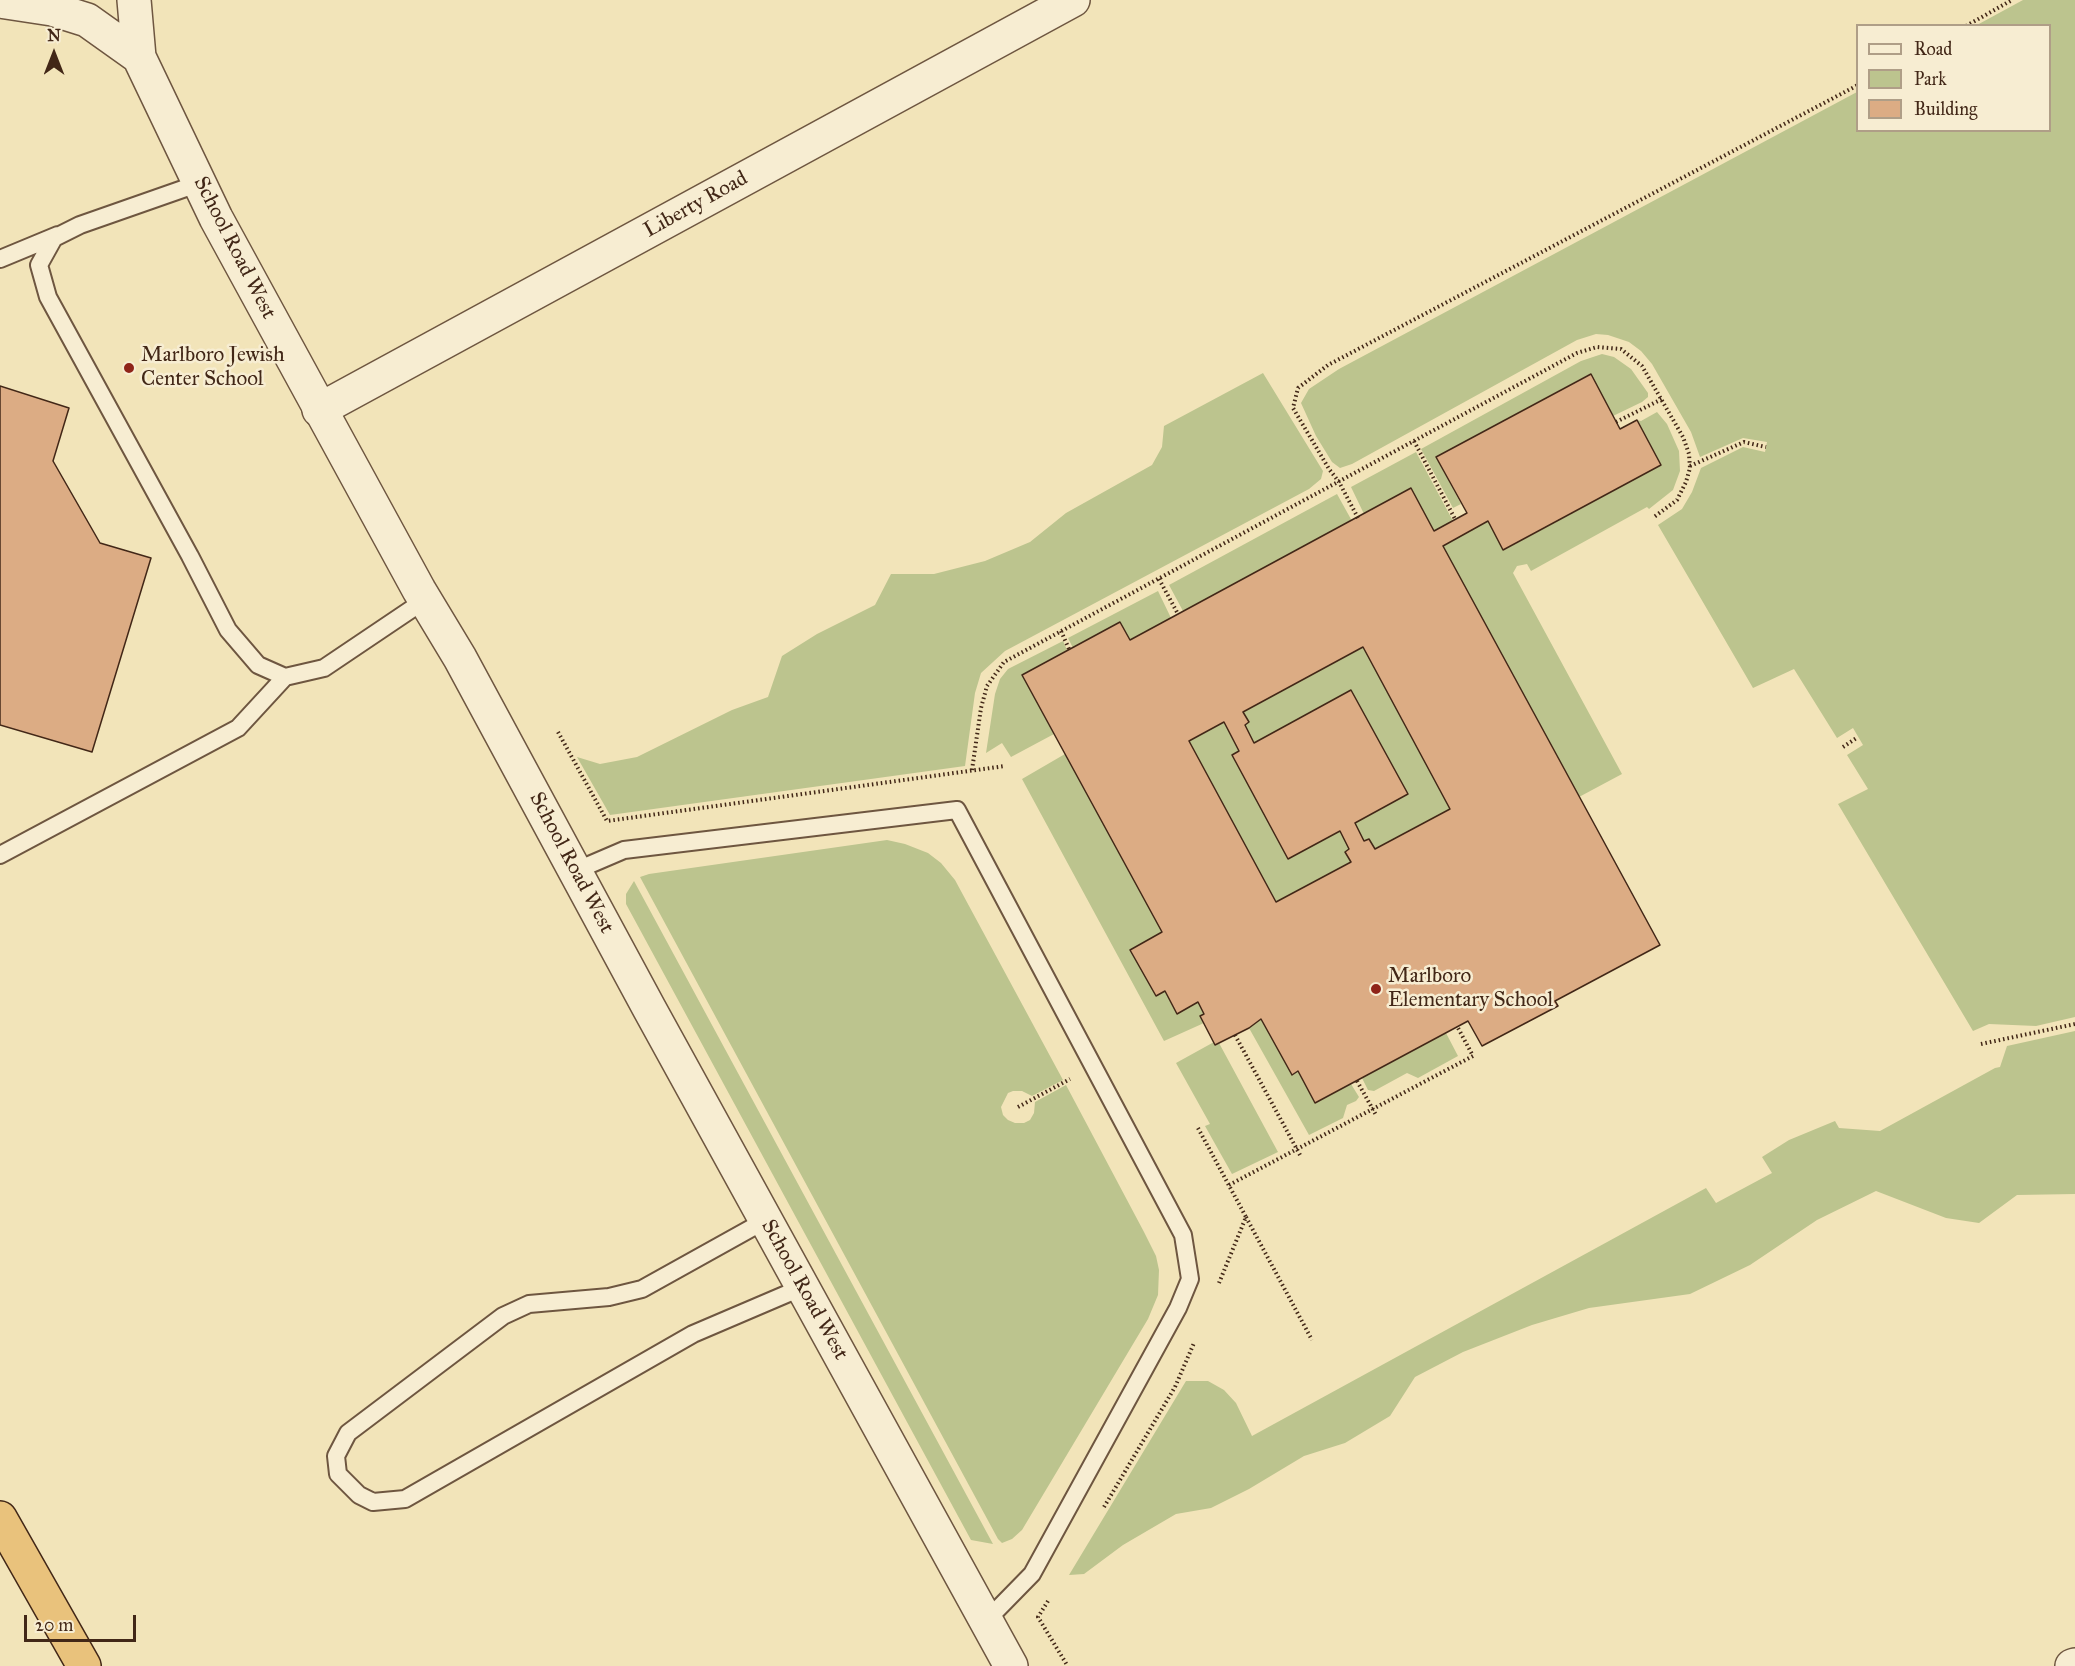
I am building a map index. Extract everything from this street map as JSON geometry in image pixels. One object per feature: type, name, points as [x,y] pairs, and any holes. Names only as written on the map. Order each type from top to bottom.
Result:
[{"type":"highway","points":[[0,1518],[84,1666]]},
{"type":"street","name":"School Road West","points":[[134,0],[139,57],[216,218],[319,410],[460,658],[1011,1666]]},
{"type":"street","name":"Liberty Road","points":[[319,410],[1073,0]]},
{"type":"street","name":"School Road West","points":[[0,1],[52,9],[87,20],[139,57]]},
{"type":"lane","points":[[0,258],[80,225],[200,183]]},
{"type":"lane","points":[[67,231],[54,238],[39,265],[48,297],[228,630],[258,665],[285,677]]},
{"type":"lane","points":[[0,855],[238,728],[285,677],[324,668],[425,600]]},
{"type":"lane","points":[[575,870],[624,850],[957,810],[1183,1235],[1190,1279],[1178,1308],[1032,1574],[987,1620]]},
{"type":"lane","points":[[766,1220],[642,1288],[609,1297],[529,1304],[503,1316],[348,1433],[336,1456],[338,1474],[359,1495],[373,1502],[405,1499],[693,1334],[803,1287]]},
{"type":"path","points":[[1970,24],[2012,0]]},
{"type":"path","points":[[1358,518],[1339,482],[1293,408],[1298,388],[1328,365],[1856,86]]},
{"type":"path","points":[[972,770],[981,708],[987,686],[1004,662],[1577,353],[1597,347],[1621,349],[1642,366],[1683,437],[1689,454],[1690,466],[1686,482],[1677,500],[1654,517]]},
{"type":"path","points":[[1616,422],[1662,399]]},
{"type":"path","points":[[1414,441],[1455,519]]},
{"type":"path","points":[[1690,466],[1744,442],[1766,447]]},
{"type":"path","points":[[1159,579],[1178,614]]},
{"type":"path","points":[[1061,632],[1069,649]]},
{"type":"path","points":[[558,732],[607,821],[1005,766]]},
{"type":"path","points":[[1843,747],[1858,736]]},
{"type":"path","points":[[1982,1044],[2075,1024]]},
{"type":"path","points":[[1229,1185],[1473,1056],[1457,1026]]},
{"type":"path","points":[[1235,1035],[1300,1155]]},
{"type":"path","points":[[1018,1107],[1094,1066]]},
{"type":"path","points":[[1357,1081],[1376,1115]]},
{"type":"path","points":[[1246,1217],[1312,1340]]},
{"type":"green space","points":[[2023,0],[2075,0],[2075,1017],[2036,1026],[1989,1024],[1973,1031],[1838,804],[1868,789],[1847,755],[1863,745],[1853,728],[1837,738],[1794,669],[1753,688],[1658,525],[1682,509],[1692,492],[1701,468],[1743,447],[1765,452],[1767,442],[1743,438],[1700,457],[1691,432],[1652,364],[1629,342],[1608,335],[1596,334],[1577,340],[1352,464],[1340,468],[1332,462],[1316,436],[1301,403],[1309,389],[1339,369],[1856,93],[1856,132],[2051,132],[2051,24],[1979,24]]},
{"type":"green space","points":[[1602,354],[1614,357],[1631,369],[1648,393],[1648,397],[1613,416],[1590,374],[1436,457],[1461,504],[1453,508],[1421,449],[1581,361]]},
{"type":"green space","points":[[1263,373],[1323,471],[1321,479],[1309,489],[1005,651],[981,673],[975,693],[965,766],[610,815],[577,757],[600,764],[637,757],[732,710],[768,697],[782,656],[817,634],[875,605],[891,574],[934,574],[985,561],[1030,542],[1066,513],[1152,465],[1162,447],[1164,426]]},
{"type":"green space","points":[[1657,412],[1667,424],[1679,451],[1680,471],[1673,490],[1649,509],[1647,507],[1531,571],[1527,564],[1517,566],[1513,573],[1622,774],[1579,797],[1443,546],[1488,521],[1504,550],[1661,465],[1637,420],[1641,421]]},
{"type":"green space","points":[[1416,452],[1453,521],[1434,531],[1411,488],[1364,514],[1351,487]]},
{"type":"green space","points":[[1337,494],[1352,521],[1183,611],[1169,585]]},
{"type":"green space","points":[[1158,591],[1171,618],[1130,640],[1120,622],[1073,648],[1068,638]]},
{"type":"green space","points":[[1063,641],[1067,650],[1022,675],[1054,734],[1011,757],[1002,743],[986,753],[995,694],[1000,679],[1008,669]]},
{"type":"green space","points":[[1363,647],[1450,809],[1375,849],[1369,839],[1364,841],[1355,823],[1254,743],[1245,725],[1249,722],[1243,712]]},
{"type":"green space","points":[[1224,722],[1239,751],[1232,755],[1288,858],[1340,831],[1349,849],[1345,852],[1351,862],[1276,902],[1189,741]]},
{"type":"green space","points":[[1065,754],[1162,932],[1130,950],[1156,996],[1165,991],[1177,1014],[1198,1002],[1204,1014],[1200,1016],[1204,1023],[1164,1041],[1022,779]]},
{"type":"green space","points":[[887,840],[928,853],[941,863],[955,880],[1063,1080],[1032,1096],[1022,1091],[1008,1093],[1001,1107],[1003,1115],[1015,1123],[1024,1123],[1030,1120],[1034,1113],[1035,1102],[1066,1085],[1144,1232],[1156,1256],[1159,1270],[1158,1295],[1148,1319],[1022,1530],[1012,1539],[1002,1543],[640,877]]},
{"type":"green space","points":[[634,881],[993,1544],[971,1540],[626,904],[626,894]]},
{"type":"green space","points":[[1261,1019],[1292,1075],[1298,1071],[1315,1103],[1351,1084],[1359,1097],[1347,1105],[1343,1118],[1309,1135],[1249,1028]]},
{"type":"green space","points":[[2075,1031],[2075,1194],[2017,1195],[1979,1223],[1946,1218],[1876,1191],[1817,1220],[1750,1265],[1690,1294],[1589,1308],[1532,1325],[1463,1352],[1415,1377],[1390,1416],[1345,1443],[1304,1456],[1249,1489],[1211,1508],[1176,1514],[1123,1545],[1084,1574],[1069,1575],[1186,1381],[1208,1381],[1224,1390],[1236,1403],[1252,1436],[1706,1188],[1716,1203],[1772,1173],[1762,1157],[1789,1140],[1835,1121],[1839,1128],[1880,1131],[2000,1067],[2007,1046]]},
{"type":"green space","points":[[1446,1033],[1458,1056],[1418,1078],[1407,1073],[1374,1091],[1368,1090],[1362,1078]]},
{"type":"green space","points":[[1214,1042],[1215,1045],[1219,1043],[1278,1152],[1232,1174],[1205,1126],[1210,1124],[1176,1063]]},
{"type":"building","points":[[1591,374],[1620,429],[1637,420],[1661,465],[1503,550],[1488,521],[1443,546],[1660,945],[1555,1001],[1558,1006],[1482,1046],[1468,1021],[1315,1103],[1298,1071],[1292,1075],[1261,1019],[1249,1028],[1215,1045],[1200,1016],[1204,1014],[1198,1002],[1177,1014],[1165,991],[1156,996],[1130,950],[1162,932],[1022,675],[1120,622],[1130,640],[1411,488],[1434,531],[1467,513],[1436,457]],"holes":[[[1363,647],[1450,809],[1375,849],[1369,839],[1364,841],[1355,823],[1408,794],[1351,690],[1254,743],[1245,725],[1249,722],[1243,712]],[[1224,722],[1239,751],[1232,755],[1288,859],[1340,831],[1349,849],[1345,852],[1351,862],[1276,902],[1189,741]]]},
{"type":"building","points":[[0,386],[69,408],[53,461],[100,543],[151,558],[92,752],[0,725]]},
{"type":"place","name":"Marlboro Jewish Center School","points":[[129,368]]},
{"type":"place","name":"Marlboro Elementary School","points":[[1376,989]]}]
